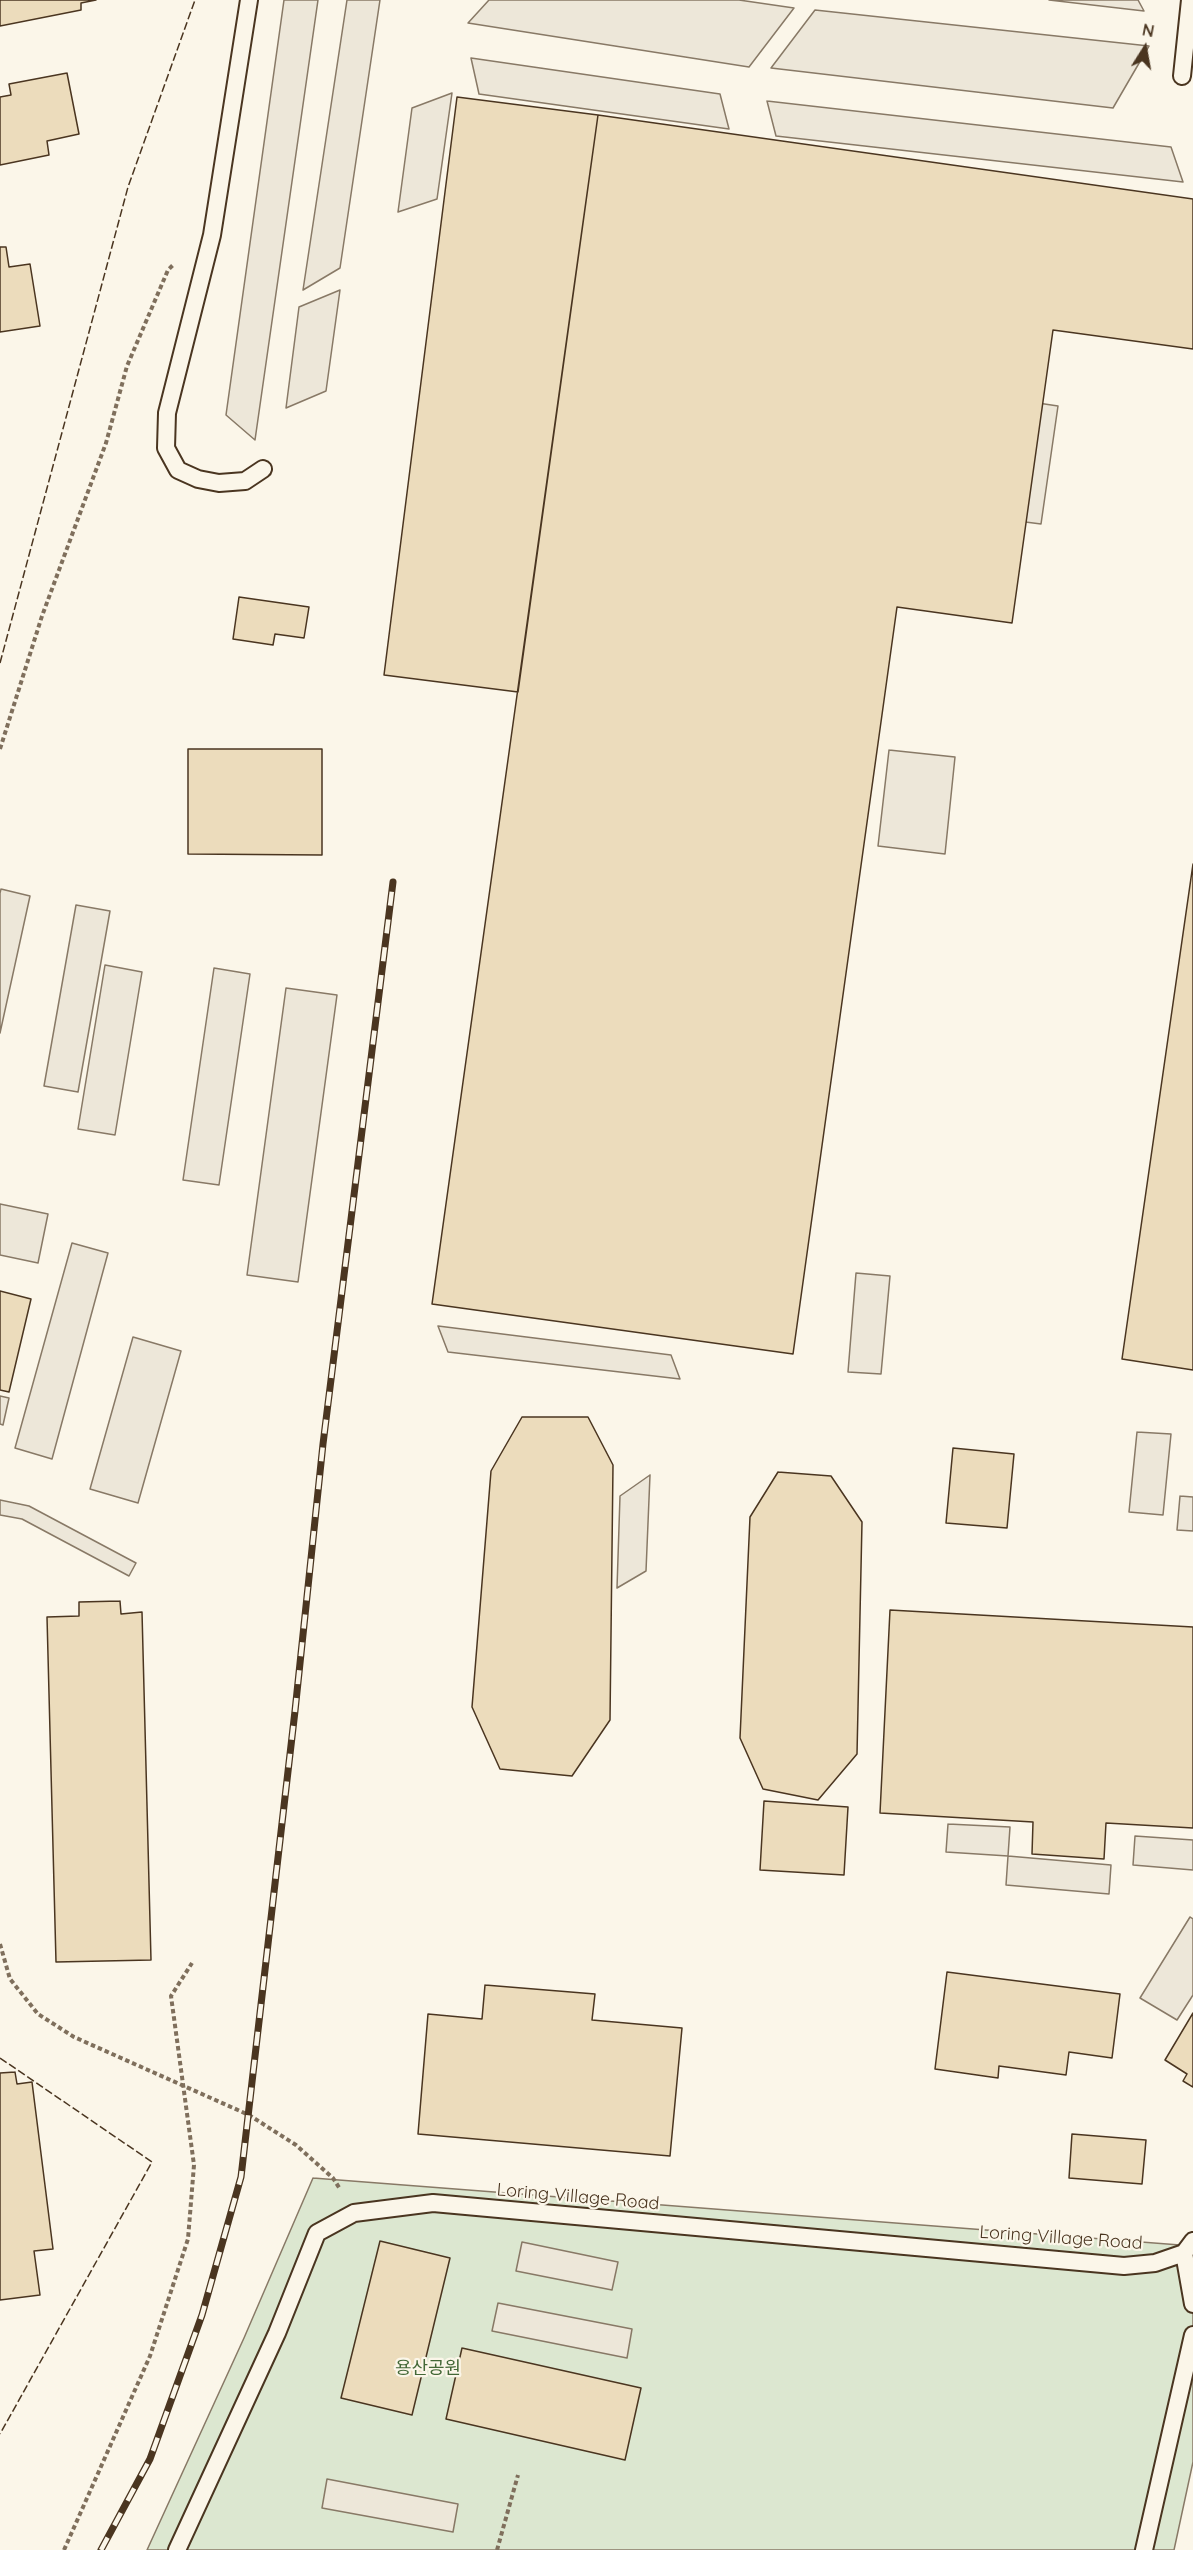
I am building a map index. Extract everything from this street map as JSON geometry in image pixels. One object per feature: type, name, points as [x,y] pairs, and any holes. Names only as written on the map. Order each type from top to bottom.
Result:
[{"type":"lane","points":[[249,0],[212,235],[167,413],[166,448],[178,470],[198,479],[219,483],[245,481],[263,469]]},
{"type":"lane","points":[[1183,76],[1190,0]]},
{"type":"lane","name":"Loring Village Road","points":[[177,2550],[277,2333],[316,2233],[354,2213],[433,2203],[1124,2266],[1155,2263],[1188,2247],[1193,2304]]},
{"type":"lane","points":[[1144,2550],[1193,2335]]},
{"type":"path","points":[[0,749],[42,616],[106,443],[128,366],[168,270],[176,262]]},
{"type":"path","points":[[0,1944],[10,1979],[38,2014],[74,2037],[249,2115],[296,2145],[333,2178],[354,2213]]},
{"type":"path","points":[[64,2550],[150,2356],[188,2239],[194,2165],[171,1996],[192,1963]]},
{"type":"path","points":[[497,2550],[518,2475]]},
{"type":"green space","name":"용산공원","points":[[313,2178],[1193,2246],[1193,2462],[1174,2550],[147,2550],[244,2338]]},
{"type":"shaded area","points":[[284,0],[318,0],[255,440],[226,415]]},
{"type":"shaded area","points":[[347,0],[380,0],[340,268],[303,290]]},
{"type":"shaded area","points":[[489,0],[739,0],[794,8],[749,67],[468,23]]},
{"type":"shaded area","points":[[1049,0],[1138,0],[1144,11]]},
{"type":"shaded area","points":[[815,10],[1149,46],[1113,108],[771,68]]},
{"type":"shaded area","points":[[471,58],[720,94],[729,129],[479,94]]},
{"type":"shaded area","points":[[452,93],[437,199],[398,212],[412,108]]},
{"type":"shaded area","points":[[767,101],[1171,147],[1183,182],[776,136]]},
{"type":"shaded area","points":[[340,290],[326,391],[286,408],[299,307]]},
{"type":"shaded area","points":[[1018,400],[1058,406],[1041,524],[1002,519]]},
{"type":"shaded area","points":[[889,750],[955,757],[945,854],[878,846]]},
{"type":"shaded area","points":[[1,889],[30,896],[0,1033],[0,893]]},
{"type":"shaded area","points":[[76,905],[110,911],[78,1092],[44,1086]]},
{"type":"shaded area","points":[[105,965],[142,972],[115,1135],[78,1129]]},
{"type":"shaded area","points":[[214,968],[250,974],[219,1185],[183,1180]]},
{"type":"shaded area","points":[[286,988],[337,995],[298,1282],[247,1275]]},
{"type":"shaded area","points":[[0,1204],[48,1214],[38,1263],[0,1255]]},
{"type":"shaded area","points":[[72,1243],[108,1253],[52,1459],[15,1448]]},
{"type":"shaded area","points":[[856,1273],[890,1276],[881,1374],[848,1372]]},
{"type":"shaded area","points":[[438,1326],[671,1355],[680,1379],[448,1352]]},
{"type":"shaded area","points":[[133,1337],[181,1351],[138,1503],[90,1489]]},
{"type":"shaded area","points":[[0,1396],[9,1398],[3,1425],[0,1424]]},
{"type":"shaded area","points":[[1137,1432],[1171,1434],[1163,1515],[1129,1512]]},
{"type":"shaded area","points":[[650,1475],[646,1571],[617,1588],[620,1496]]},
{"type":"shaded area","points":[[1180,1496],[1193,1497],[1193,1531],[1177,1530]]},
{"type":"shaded area","points":[[0,1500],[29,1506],[136,1563],[129,1576],[22,1519],[0,1515]]},
{"type":"shaded area","points":[[948,1824],[1010,1827],[1008,1856],[946,1852]]},
{"type":"shaded area","points":[[1135,1836],[1193,1840],[1193,1870],[1133,1865]]},
{"type":"shaded area","points":[[1008,1856],[1111,1865],[1109,1894],[1006,1885]]},
{"type":"shaded area","points":[[1190,1917],[1193,1919],[1193,1995],[1177,2020],[1140,1998]]},
{"type":"shaded area","points":[[522,2242],[618,2262],[612,2290],[516,2271]]},
{"type":"shaded area","points":[[498,2303],[632,2329],[627,2358],[492,2331]]},
{"type":"shaded area","points":[[327,2479],[458,2504],[453,2532],[322,2508]]},
{"type":"building","points":[[0,0],[96,0],[81,3],[81,10],[0,26]]},
{"type":"building","points":[[67,73],[79,134],[47,141],[49,155],[0,165],[0,97],[11,95],[9,84]]},
{"type":"building","points":[[457,97],[598,115],[518,692],[384,675]]},
{"type":"building","points":[[598,115],[1193,199],[1193,349],[1053,330],[1012,623],[897,607],[793,1354],[432,1304]]},
{"type":"building","points":[[0,247],[6,247],[9,267],[30,264],[40,326],[0,332]]},
{"type":"building","points":[[239,597],[309,607],[304,638],[275,634],[273,645],[233,639]]},
{"type":"building","points":[[188,749],[322,749],[322,855],[188,854]]},
{"type":"building","points":[[1193,864],[1193,1370],[1122,1359]]},
{"type":"building","points":[[0,1291],[31,1299],[9,1392],[0,1390]]},
{"type":"building","points":[[522,1417],[588,1417],[613,1465],[610,1720],[572,1776],[500,1769],[472,1707],[491,1471]]},
{"type":"building","points":[[953,1448],[1014,1454],[1007,1528],[946,1523]]},
{"type":"building","points":[[778,1472],[831,1476],[862,1522],[857,1754],[818,1800],[763,1789],[740,1738],[750,1517]]},
{"type":"building","points":[[120,1601],[121,1614],[142,1612],[151,1960],[56,1962],[47,1617],[79,1616],[79,1602]]},
{"type":"building","points":[[890,1610],[1193,1627],[1193,1828],[1106,1823],[1104,1859],[1032,1854],[1033,1822],[880,1813]]},
{"type":"building","points":[[764,1801],[848,1807],[844,1875],[760,1870]]},
{"type":"building","points":[[947,1972],[1120,1994],[1112,2058],[1069,2052],[1066,2075],[999,2066],[998,2078],[935,2069]]},
{"type":"building","points":[[485,1985],[595,1994],[592,2020],[682,2028],[670,2156],[418,2134],[428,2014],[482,2019]]},
{"type":"building","points":[[1193,2013],[1193,2087],[1183,2081],[1187,2074],[1165,2060]]},
{"type":"building","points":[[15,2072],[17,2084],[32,2082],[53,2249],[34,2251],[40,2295],[0,2300],[0,2073]]},
{"type":"building","points":[[1072,2134],[1146,2140],[1142,2184],[1069,2178]]},
{"type":"building","points":[[380,2241],[450,2258],[412,2415],[341,2398]]},
{"type":"building","points":[[462,2348],[641,2388],[625,2460],[446,2419]]},
{"type":"railway","points":[[101,2550],[150,2459],[202,2315],[241,2177],[295,1711],[323,1444],[393,882]]},
{"type":"fence","points":[[0,663],[128,187],[195,0]]},
{"type":"fence","points":[[0,2058],[152,2162],[0,2434]]}]
